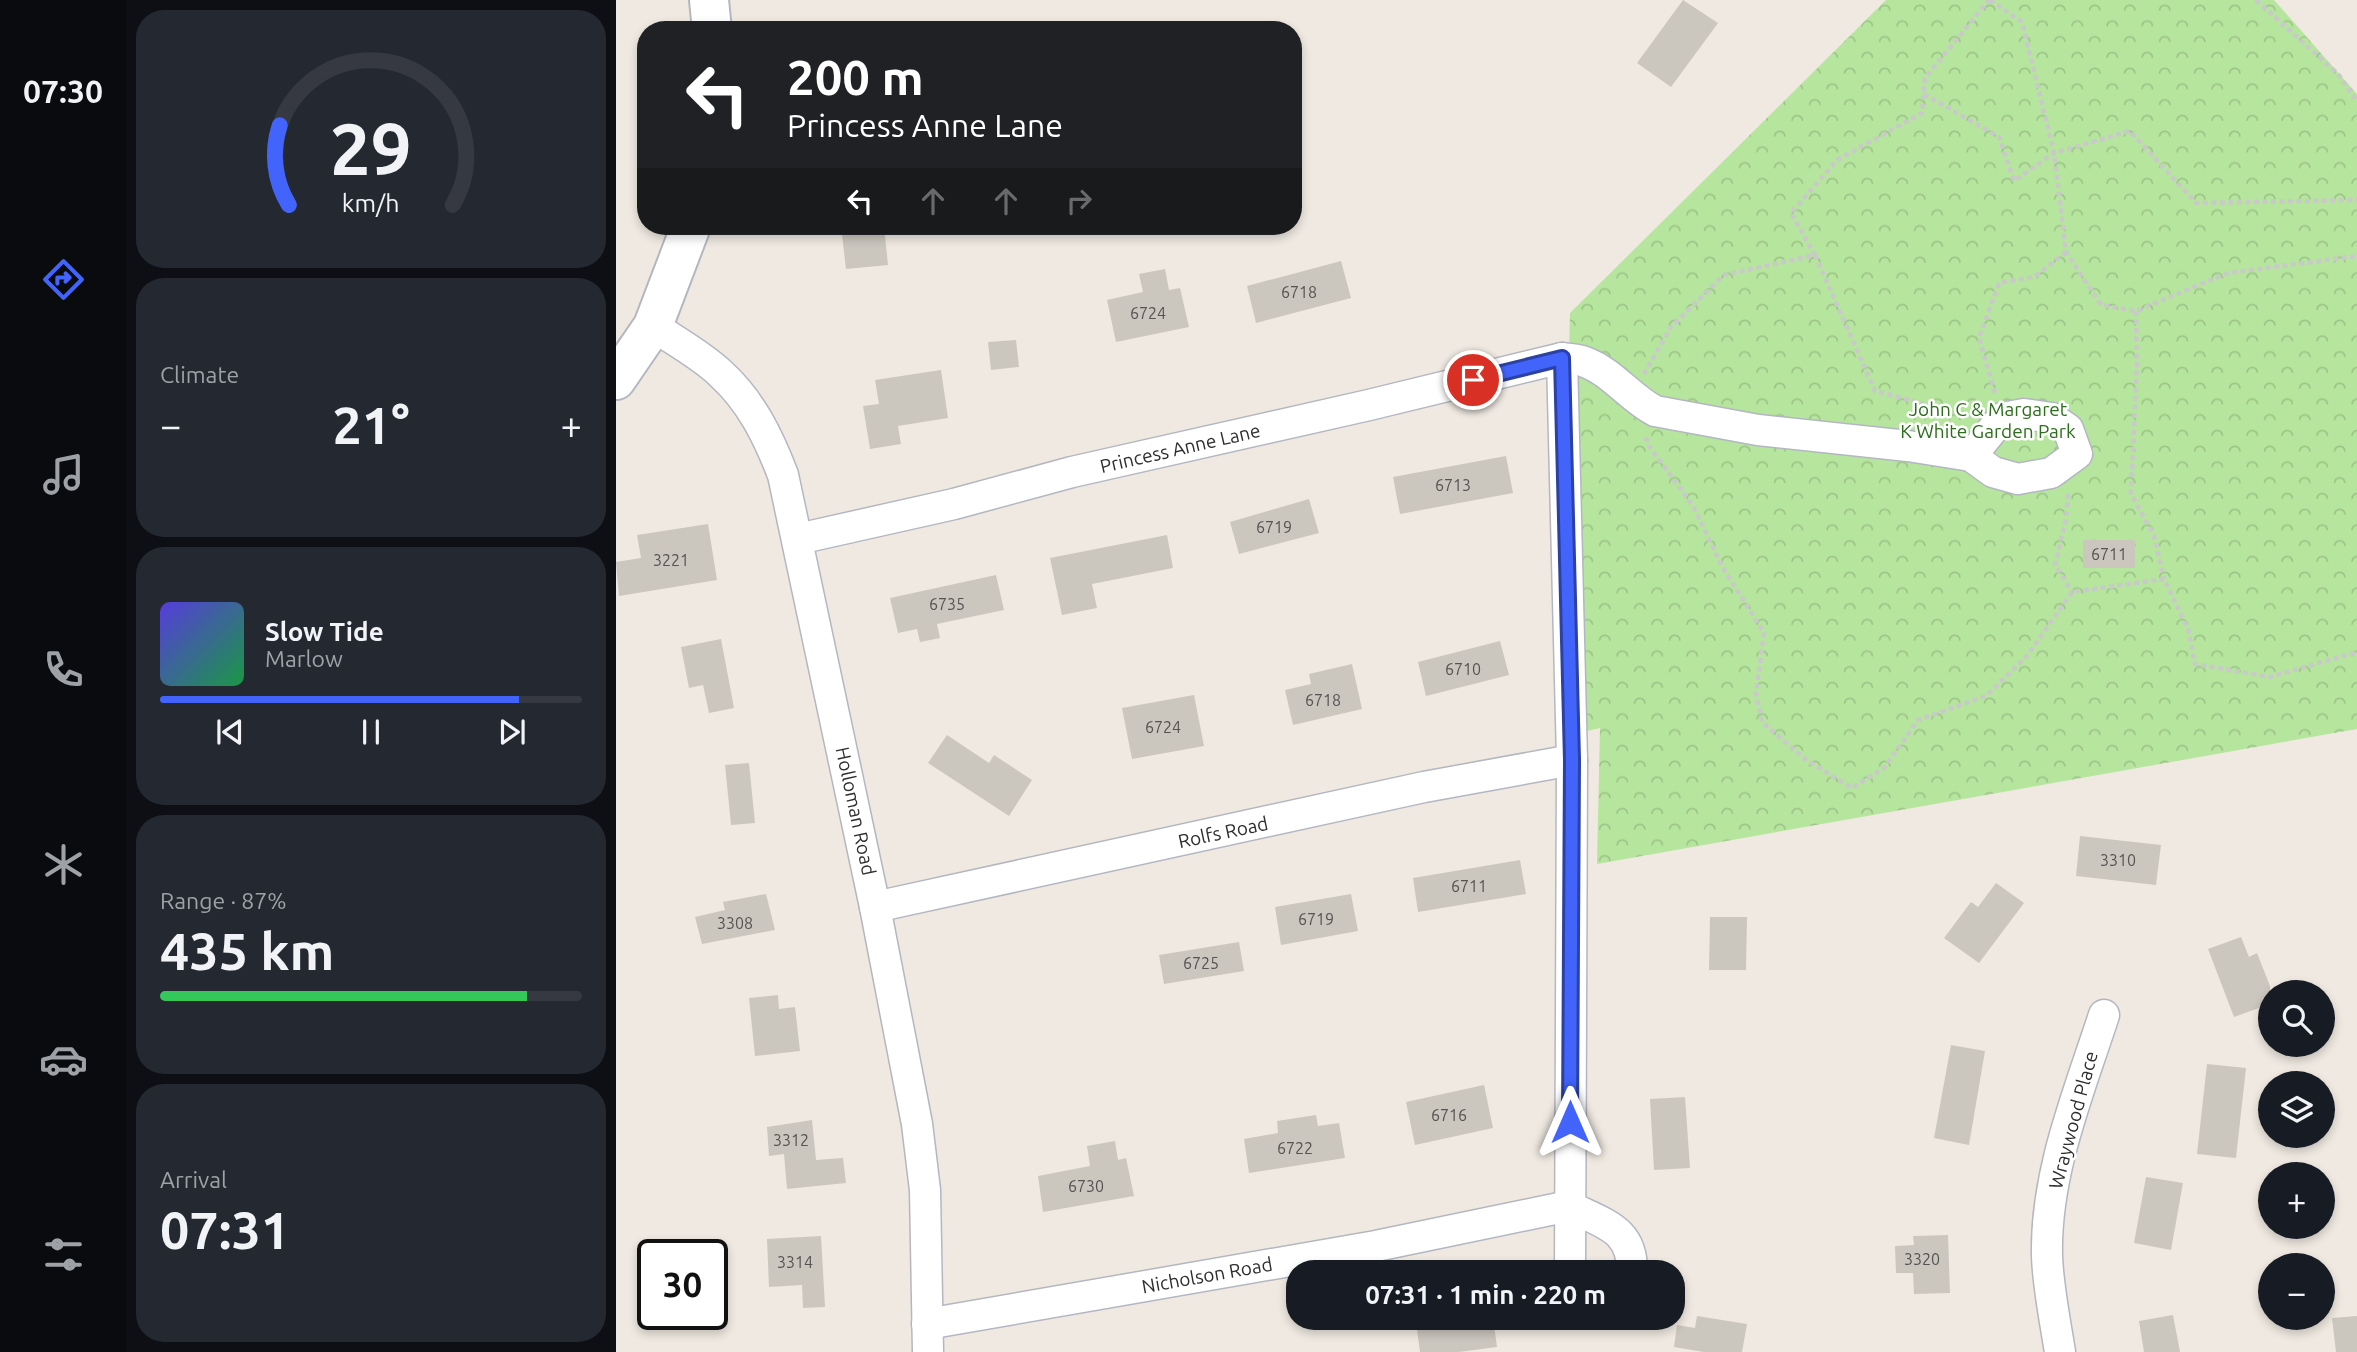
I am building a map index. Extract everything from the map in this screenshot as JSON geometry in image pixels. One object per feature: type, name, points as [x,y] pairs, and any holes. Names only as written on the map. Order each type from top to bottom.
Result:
[{"type":"main road","points":[[709,0],[711,21]]},
{"type":"main road","points":[[616,380],[653,326],[688,235]]},
{"type":"street","name":"Holloman Road","points":[[653,326],[719,372],[749,406],[770,441],[783,475],[875,907],[917,1124],[925,1190],[927,1338]]},
{"type":"street","points":[[1570,1260],[1572,760],[1562,358],[1584,361],[1604,372],[1642,404],[1655,411],[1758,430],[1908,446],[1970,456],[1993,472],[2018,479],[2051,472],[2077,454],[2068,429],[2052,418],[2024,414],[2003,418],[1970,456]]},
{"type":"street","name":"Princess Anne Lane","points":[[797,539],[1562,358]]},
{"type":"street","name":"Rolfs Road","points":[[875,907],[1424,787],[1572,760]]},
{"type":"street","name":"Wraywood Place","points":[[2060,1352],[2047,1257],[2048,1221],[2069,1119],[2104,1015]]},
{"type":"street","points":[[1569,1206],[1621,1233],[1632,1260]]},
{"type":"street","name":"Nicholson Road","points":[[927,1338],[1569,1206]]},
{"type":"path","points":[[2066,252],[2034,277],[1999,283],[1979,338],[2003,418],[1983,420],[1875,391],[1815,255],[1791,213],[1836,160],[1922,113],[1925,78],[1990,0],[2022,22],[2054,153],[2066,252],[2101,305],[2136,311],[2228,272],[2357,256]]},
{"type":"path","points":[[2256,0],[2339,74],[2357,101]]},
{"type":"path","points":[[1924,94],[1999,137],[2014,181],[2054,153],[2130,131],[2196,202],[2357,200]]},
{"type":"path","points":[[1815,255],[1724,275],[1671,327],[1640,382],[1647,443],[1693,506],[1723,568],[1764,633],[1756,693],[1762,722],[1805,759],[1852,788],[1884,768],[1918,720],[1986,695],[2027,656],[2072,592],[2164,579]]},
{"type":"path","points":[[2136,311],[2137,364],[2130,494],[2154,536],[2164,579],[2188,629],[2195,664],[2270,677],[2357,652]]},
{"type":"path","points":[[2067,460],[2069,470],[2066,519],[2055,565],[2072,592]]},
{"type":"green space","name":"John C & Margaret K White Garden Park","points":[[1886,0],[2274,0],[2357,94],[2357,729],[1597,864],[1600,728],[1560,737],[1570,313]]},
{"type":"building","points":[[1683,0],[1718,23],[1671,87],[1637,63]]},
{"type":"building","points":[[842,235],[885,235],[888,265],[846,269]]},
{"type":"building","points":[[1341,261],[1351,298],[1256,323],[1247,286]]},
{"type":"building","points":[[1165,269],[1169,290],[1180,288],[1189,327],[1116,342],[1107,300],[1143,292],[1139,274]]},
{"type":"building","points":[[1016,340],[1019,367],[991,370],[988,342]]},
{"type":"building","points":[[941,370],[948,418],[898,426],[901,444],[870,449],[863,406],[879,404],[875,380]]},
{"type":"building","points":[[1506,456],[1513,493],[1400,514],[1393,477]]},
{"type":"building","points":[[1309,499],[1319,533],[1239,554],[1230,522]]},
{"type":"building","points":[[708,524],[717,580],[619,596],[616,562],[641,558],[637,535]]},
{"type":"building","points":[[1167,535],[1173,568],[1092,584],[1097,608],[1062,615],[1050,558]]},
{"type":"building","points":[[2083,540],[2135,540],[2135,568],[2083,568]]},
{"type":"building","points":[[996,575],[1004,610],[937,624],[940,638],[920,642],[917,629],[898,633],[890,598]]},
{"type":"building","points":[[721,639],[734,708],[709,713],[703,685],[689,688],[681,647]]},
{"type":"building","points":[[1500,641],[1509,675],[1426,696],[1418,662]]},
{"type":"building","points":[[1352,664],[1362,709],[1293,725],[1285,690],[1311,684],[1309,674]]},
{"type":"building","points":[[1194,695],[1204,746],[1132,759],[1122,708]]},
{"type":"building","points":[[947,735],[989,763],[994,755],[1032,780],[1009,816],[928,763]]},
{"type":"building","points":[[749,763],[755,823],[731,825],[725,765]]},
{"type":"building","points":[[2080,836],[2161,845],[2156,885],[2076,876]]},
{"type":"building","points":[[1520,860],[1526,894],[1418,912],[1413,878]]},
{"type":"building","points":[[1996,883],[2024,903],[1979,963],[1944,938],[1971,902],[1978,907]]},
{"type":"building","points":[[766,894],[775,930],[702,944],[695,917],[725,910],[723,902]]},
{"type":"building","points":[[1351,894],[1358,931],[1281,945],[1275,907]]},
{"type":"building","points":[[1710,917],[1747,917],[1746,970],[1709,970]]},
{"type":"building","points":[[2241,937],[2249,957],[2257,953],[2268,980],[2258,980],[2258,1008],[2234,1017],[2208,949]]},
{"type":"building","points":[[1239,942],[1244,971],[1164,984],[1159,955]]},
{"type":"building","points":[[778,995],[779,1009],[795,1007],[800,1051],[755,1056],[749,998]]},
{"type":"building","points":[[1951,1045],[1985,1051],[1969,1145],[1934,1138]]},
{"type":"building","points":[[2207,1064],[2246,1068],[2236,1158],[2197,1154]]},
{"type":"building","points":[[1484,1085],[1493,1128],[1415,1145],[1406,1102]]},
{"type":"building","points":[[1685,1097],[1690,1168],[1654,1170],[1650,1099]]},
{"type":"building","points":[[1316,1115],[1318,1126],[1339,1123],[1345,1158],[1249,1173],[1244,1139],[1278,1133],[1277,1121]]},
{"type":"building","points":[[812,1120],[816,1160],[843,1158],[846,1183],[787,1189],[784,1154],[769,1156],[767,1127]]},
{"type":"building","points":[[1115,1141],[1118,1160],[1126,1158],[1134,1196],[1043,1212],[1038,1176],[1090,1166],[1087,1146]]},
{"type":"building","points":[[2146,1177],[2183,1183],[2171,1250],[2134,1243]]},
{"type":"building","points":[[1948,1235],[1950,1293],[1914,1294],[1913,1273],[1896,1273],[1895,1246],[1914,1245],[1913,1236]]},
{"type":"building","points":[[821,1236],[825,1307],[803,1308],[802,1285],[769,1287],[767,1239]]},
{"type":"building","points":[[2173,1315],[2180,1352],[2144,1352],[2139,1321]]},
{"type":"building","points":[[1697,1316],[1747,1324],[1742,1352],[1704,1352],[1674,1347],[1676,1330],[1685,1330],[1685,1326],[1695,1328]]},
{"type":"building","points":[[2357,1316],[2357,1352],[2336,1352],[2335,1318]]},
{"type":"building","points":[[1417,1330],[1495,1330],[1497,1347],[1459,1352],[1420,1352]]},
{"type":"route","points":[[1473,380],[1562,358],[1572,760],[1570,1122]]}]
